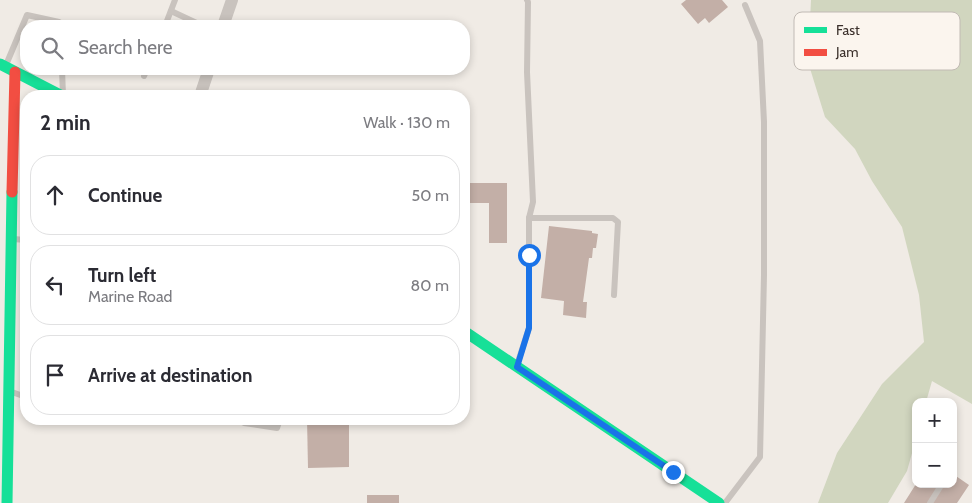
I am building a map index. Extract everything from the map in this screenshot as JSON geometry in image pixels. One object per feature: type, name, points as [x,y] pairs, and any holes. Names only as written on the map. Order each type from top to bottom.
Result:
[{"type":"street","points":[[226,20],[232,0]]},
{"type":"street","points":[[7,503],[12,240],[7,68],[20,74]]},
{"type":"street","points":[[21,75],[51,90]]},
{"type":"street","points":[[202,90],[207,75]]},
{"type":"street","points":[[470,335],[719,503]]},
{"type":"lane","points":[[167,20],[175,0]]},
{"type":"lane","points":[[517,367],[529,328],[529,218],[533,202],[527,72],[527,0]]},
{"type":"lane","points":[[725,503],[760,457],[764,275],[764,122],[760,41],[745,5]]},
{"type":"lane","points":[[171,11],[190,20]]},
{"type":"lane","points":[[25,20],[27,15],[50,20]]},
{"type":"lane","points":[[7,68],[20,34]]},
{"type":"lane","points":[[62,75],[63,90]]},
{"type":"lane","points":[[529,218],[613,218],[618,222],[614,294]]},
{"type":"lane","points":[[12,240],[20,240]]},
{"type":"lane","points":[[8,391],[20,395]]},
{"type":"lane","points":[[252,425],[278,428],[279,425]]},
{"type":"lane","points":[[930,503],[939,488]]},
{"type":"green space","points":[[811,0],[972,0],[972,404],[932,381],[927,398],[912,398],[912,453],[907,471],[888,503],[818,503],[837,453],[882,384],[924,342],[919,295],[902,227],[872,181],[855,149],[825,117],[810,70],[960,70],[960,12],[810,12]]},
{"type":"building","points":[[686,0],[722,0],[728,7],[709,23],[705,18],[698,24],[681,4]]},
{"type":"building","points":[[470,183],[507,183],[507,243],[489,243],[489,203],[470,203]]},
{"type":"building","points":[[549,226],[592,231],[592,233],[598,234],[596,248],[593,248],[592,258],[589,258],[583,302],[587,302],[586,318],[563,315],[564,301],[541,298]]},
{"type":"building","points":[[307,425],[349,425],[349,467],[308,468]]},
{"type":"building","points":[[957,477],[969,485],[957,503],[904,503],[913,488],[957,488]]},
{"type":"building","points":[[367,495],[399,495],[399,503],[367,503]]},
{"type":"traffic: fast","points":[[0,64],[20,74]]},
{"type":"traffic: fast","points":[[21,75],[50,90]]},
{"type":"traffic: fast","points":[[7,503],[12,192]]},
{"type":"traffic: fast","points":[[470,335],[719,503]]},
{"type":"traffic: jam","points":[[12,192],[15,72]]},
{"type":"route","points":[[529,255],[529,328],[517,367],[673,472]]}]
